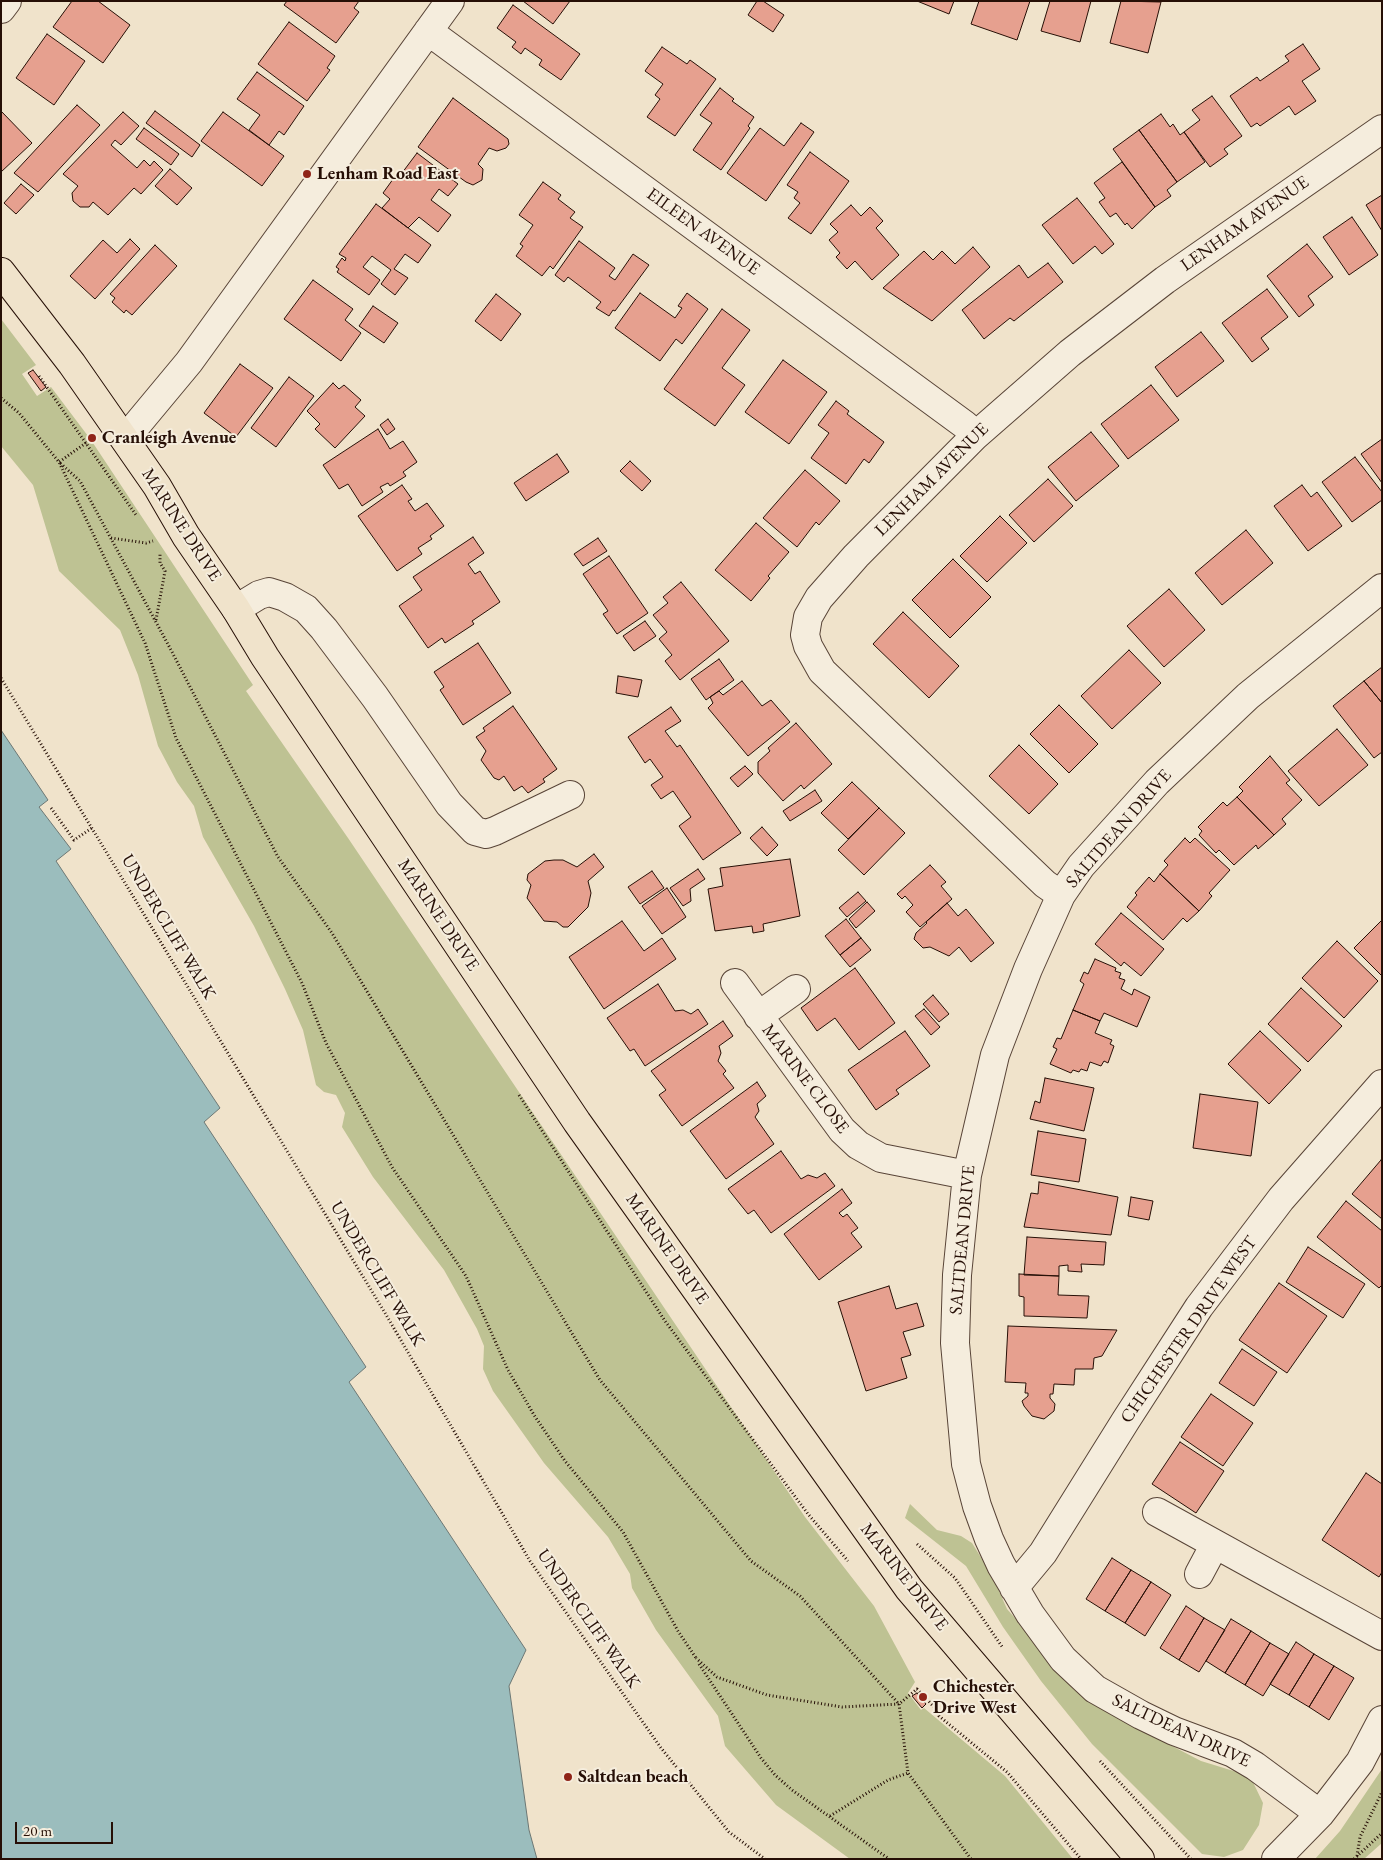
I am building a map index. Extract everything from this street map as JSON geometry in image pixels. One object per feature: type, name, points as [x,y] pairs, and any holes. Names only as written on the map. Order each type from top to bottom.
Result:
[{"type":"main road","name":"MARINE DRIVE","points":[[1,272],[125,439],[157,486],[186,536],[236,608],[265,658],[577,1122],[909,1589],[1140,1859]]},
{"type":"street","points":[[1,9],[7,1]]},
{"type":"street","points":[[125,439],[194,355],[450,1]]},
{"type":"street","name":"EILEEN AVENUE","points":[[428,31],[957,419],[975,436]]},
{"type":"street","name":"LENHAM AVENUE","points":[[1060,895],[1045,884],[838,688],[812,656],[805,635],[808,617],[819,598],[856,556],[975,436],[1070,354],[1165,280],[1382,130]]},
{"type":"street","name":"SALTDEAN DRIVE","points":[[1320,1814],[1255,1766],[1233,1753],[1174,1732],[1095,1689],[1063,1659],[1030,1614],[993,1547],[977,1506],[966,1464],[955,1343],[957,1276],[967,1175],[996,1055],[1028,969],[1060,895],[1099,845],[1157,782],[1248,696],[1382,588]]},
{"type":"street","points":[[236,608],[259,595],[269,592],[285,597],[306,609],[324,629],[375,697],[443,796],[475,831],[486,834],[495,832],[570,794]]},
{"type":"street","name":"MARINE CLOSE","points":[[734,983],[842,1130],[858,1145],[882,1158],[967,1175]]},
{"type":"street","name":"MARINE CLOSE","points":[[758,1016],[796,989]]},
{"type":"street","name":"CHICHESTER DRIVE WEST","points":[[1014,1588],[1043,1553],[1126,1420],[1200,1307],[1281,1199],[1382,1084]]},
{"type":"street","points":[[1157,1512],[1382,1636]]},
{"type":"street","points":[[1199,1574],[1215,1544]]},
{"type":"street","points":[[1276,1859],[1320,1814],[1360,1762],[1382,1720]]},
{"type":"path","points":[[1,398],[19,413],[59,462],[80,481],[156,621],[278,857],[332,934],[600,1380],[752,1562],[800,1596],[899,1704],[908,1773],[971,1859]]},
{"type":"path","points":[[59,462],[86,444]]},
{"type":"path","points":[[59,462],[145,643],[176,738],[302,982],[330,1052],[392,1167],[466,1276],[508,1370],[534,1414],[565,1461],[623,1532],[678,1631],[761,1758],[775,1775],[792,1790],[890,1859]]},
{"type":"path","points":[[111,538],[146,543],[154,541]]},
{"type":"path","points":[[156,621],[165,571],[160,563],[160,553]]},
{"type":"path","name":"UNDERCLIFF WALK","points":[[1,678],[385,1313],[530,1561],[660,1748],[730,1832],[765,1859]]},
{"type":"path","points":[[50,808],[74,840],[92,828]]},
{"type":"path","points":[[914,1541],[954,1578],[1008,1655]]},
{"type":"path","points":[[696,1658],[718,1677],[767,1695],[842,1707],[899,1704],[917,1689],[937,1710],[939,1716],[1007,1772],[1081,1859]]},
{"type":"path","points":[[1093,1754],[1190,1859]]},
{"type":"path","points":[[830,1816],[888,1780],[908,1773]]},
{"type":"path","points":[[1355,1857],[1360,1837],[1382,1792]]},
{"type":"path","points":[[1355,1857],[1382,1833]]},
{"type":"green space","points":[[1,319],[36,365],[22,374],[37,396],[51,387],[91,440],[253,685],[246,691],[348,838],[805,1517],[874,1606],[915,1682],[908,1693],[921,1710],[924,1708],[1005,1776],[1073,1859],[850,1859],[776,1805],[725,1746],[718,1716],[656,1630],[632,1588],[630,1574],[608,1537],[544,1463],[493,1391],[483,1369],[484,1346],[477,1329],[444,1270],[373,1177],[342,1127],[345,1113],[336,1095],[324,1092],[316,1085],[303,1030],[285,989],[254,926],[203,837],[194,806],[177,782],[158,746],[138,675],[120,630],[59,571],[33,485],[1,446]]},
{"type":"green space","points":[[910,1504],[937,1530],[961,1536],[972,1543],[992,1575],[1007,1609],[1031,1636],[1052,1667],[1101,1709],[1201,1761],[1250,1776],[1263,1803],[1259,1825],[1243,1850],[1224,1857],[1202,1854],[1092,1744],[1041,1681],[1003,1627],[966,1566],[905,1518]]},
{"type":"green space","points":[[1382,1769],[1382,1843],[1364,1859],[1315,1859],[1340,1831]]},
{"type":"water","points":[[1,730],[48,800],[39,807],[71,849],[56,861],[220,1108],[204,1122],[366,1367],[349,1382],[526,1650],[509,1686],[529,1830],[537,1859],[1,1859]]},
{"type":"building","points":[[72,1],[98,1],[130,25],[103,63],[53,27]]},
{"type":"building","points":[[287,1],[359,1],[354,8],[359,12],[336,43],[284,5]]},
{"type":"building","points":[[523,1],[570,1],[553,24]]},
{"type":"building","points":[[757,1],[763,1],[784,15],[773,32],[748,15]]},
{"type":"building","points":[[917,1],[954,1],[949,14]]},
{"type":"building","points":[[979,1],[1030,1],[1017,40],[971,24]]},
{"type":"building","points":[[1050,1],[1091,1],[1080,42],[1041,31]]},
{"type":"building","points":[[1121,1],[1161,2],[1148,53],[1110,43]]},
{"type":"building","points":[[513,5],[580,54],[561,80],[539,65],[542,60],[525,48],[521,54],[512,47],[516,42],[497,28]]},
{"type":"building","points":[[289,22],[335,56],[327,68],[330,70],[307,101],[258,64]]},
{"type":"building","points":[[47,34],[85,61],[54,105],[16,78]]},
{"type":"building","points":[[1303,44],[1320,69],[1302,81],[1316,101],[1295,115],[1289,106],[1260,126],[1257,123],[1251,127],[1230,96],[1257,77],[1260,81],[1289,61],[1285,56]]},
{"type":"building","points":[[662,47],[687,64],[690,60],[716,79],[675,136],[647,117],[660,99],[655,95],[663,84],[645,71]]},
{"type":"building","points":[[257,72],[304,106],[284,135],[279,131],[269,145],[249,130],[260,115],[237,99]]},
{"type":"building","points":[[720,88],[734,99],[732,101],[754,117],[748,126],[750,128],[721,170],[693,150],[712,123],[700,115]]},
{"type":"building","points":[[1212,96],[1242,136],[1224,149],[1228,154],[1210,167],[1184,132],[1200,120],[1192,110]]},
{"type":"building","points":[[453,98],[508,139],[509,144],[506,148],[497,151],[489,148],[478,164],[483,169],[482,180],[473,185],[466,182],[418,147]]},
{"type":"building","points":[[77,105],[100,125],[38,192],[14,173]]},
{"type":"building","points":[[1,111],[32,143],[1,172]]},
{"type":"building","points":[[155,111],[200,145],[192,157],[146,123]]},
{"type":"building","points":[[123,112],[139,126],[121,145],[115,140],[111,145],[137,168],[144,160],[150,166],[154,161],[163,170],[141,194],[134,188],[108,215],[93,202],[89,207],[80,207],[73,201],[72,193],[78,186],[63,174]]},
{"type":"building","points":[[223,112],[284,156],[262,186],[201,141]]},
{"type":"building","points":[[1161,114],[1170,127],[1173,124],[1180,135],[1184,132],[1205,162],[1177,182],[1139,130]]},
{"type":"building","points":[[801,123],[814,132],[766,201],[727,173],[760,128],[784,146]]},
{"type":"building","points":[[144,128],[179,154],[171,165],[136,139]]},
{"type":"building","points":[[1139,130],[1177,182],[1167,190],[1171,196],[1155,207],[1113,149]]},
{"type":"building","points":[[810,152],[849,181],[811,234],[788,218],[800,203],[794,198],[798,192],[787,185]]},
{"type":"building","points":[[417,153],[458,184],[448,196],[439,189],[431,200],[451,215],[438,232],[419,217],[408,228],[382,208],[390,199],[383,193],[396,175],[399,177]]},
{"type":"building","points":[[1122,162],[1155,207],[1132,229],[1127,223],[1125,225],[1116,213],[1110,217],[1099,202],[1105,198],[1094,183]]},
{"type":"building","points":[[170,169],[192,188],[177,205],[155,186]]},
{"type":"building","points":[[543,182],[561,195],[558,199],[575,212],[570,218],[583,227],[553,269],[550,266],[542,276],[516,256],[523,246],[520,244],[533,225],[519,215]]},
{"type":"building","points":[[21,184],[34,195],[16,214],[4,203]]},
{"type":"building","points":[[1382,195],[1382,231],[1366,205]]},
{"type":"building","points":[[1077,198],[1114,244],[1102,254],[1095,246],[1073,264],[1042,225]]},
{"type":"building","points":[[376,204],[431,245],[418,263],[405,254],[394,269],[408,278],[395,295],[381,284],[391,270],[372,256],[363,267],[380,280],[369,295],[337,272],[339,269],[336,267],[342,258],[345,261],[346,258],[339,254]]},
{"type":"building","points":[[851,205],[861,216],[870,207],[883,221],[876,228],[899,255],[872,280],[855,261],[847,269],[836,257],[840,253],[829,240],[838,232],[830,224]]},
{"type":"building","points":[[1352,217],[1378,255],[1349,275],[1323,237]]},
{"type":"building","points":[[130,239],[140,249],[95,299],[70,276],[103,240],[117,253]]},
{"type":"building","points":[[579,241],[615,268],[609,276],[615,280],[633,254],[649,265],[615,311],[613,310],[609,316],[596,308],[601,302],[568,277],[564,282],[555,275]]},
{"type":"building","points":[[1307,244],[1333,277],[1308,296],[1314,305],[1299,317],[1267,276]]},
{"type":"building","points":[[155,245],[177,266],[132,315],[126,310],[124,313],[112,302],[115,298],[110,294]]},
{"type":"building","points":[[973,247],[990,267],[932,321],[883,288],[924,251],[933,260],[942,251],[955,264]]},
{"type":"building","points":[[1048,263],[1063,282],[1014,321],[1010,318],[984,339],[962,310],[1019,265],[1028,278]]},
{"type":"building","points":[[313,280],[353,309],[345,320],[361,333],[341,361],[284,319]]},
{"type":"building","points":[[1267,289],[1288,317],[1261,338],[1269,349],[1252,362],[1222,323]]},
{"type":"building","points":[[640,293],[675,318],[682,308],[678,306],[687,293],[708,309],[682,344],[676,339],[660,361],[615,328]]},
{"type":"building","points":[[496,294],[521,314],[501,341],[475,321]]},
{"type":"building","points":[[373,306],[398,323],[384,343],[359,326]]},
{"type":"building","points":[[722,309],[750,330],[722,368],[745,385],[715,426],[664,389]]},
{"type":"building","points":[[1201,332],[1224,361],[1177,397],[1155,367]]},
{"type":"building","points":[[783,360],[827,392],[789,444],[745,412]]},
{"type":"building","points":[[240,364],[273,388],[236,437],[204,413]]},
{"type":"building","points":[[33,370],[46,387],[41,391],[28,373]]},
{"type":"building","points":[[289,377],[314,396],[276,447],[251,428]]},
{"type":"building","points":[[333,383],[339,389],[344,385],[361,400],[355,407],[365,416],[335,448],[315,429],[320,424],[307,411]]},
{"type":"building","points":[[1151,385],[1179,420],[1128,459],[1101,424]]},
{"type":"building","points":[[836,401],[849,411],[847,414],[884,442],[869,463],[864,459],[846,484],[811,458],[829,433],[818,425]]},
{"type":"building","points":[[388,419],[395,429],[387,435],[380,425]]},
{"type":"building","points":[[378,429],[390,449],[403,441],[417,462],[403,472],[406,476],[390,486],[388,483],[380,487],[383,492],[362,506],[348,484],[339,489],[323,465]]},
{"type":"building","points":[[1091,432],[1119,466],[1076,501],[1048,467]]},
{"type":"building","points":[[1382,439],[1382,483],[1361,454]]},
{"type":"building","points":[[557,454],[569,472],[526,501],[514,483]]},
{"type":"building","points":[[1355,457],[1382,492],[1382,500],[1352,522],[1322,482]]},
{"type":"building","points":[[630,461],[651,481],[642,491],[620,471]]},
{"type":"building","points":[[805,470],[840,501],[819,525],[816,522],[797,547],[763,518]]},
{"type":"building","points":[[1048,479],[1073,506],[1034,542],[1009,515]]},
{"type":"building","points":[[402,485],[412,499],[408,501],[415,511],[427,503],[444,526],[430,536],[432,539],[418,548],[422,554],[397,571],[358,516]]},
{"type":"building","points":[[1302,485],[1311,497],[1317,492],[1342,526],[1308,551],[1274,506]]},
{"type":"building","points":[[1000,516],[1027,543],[987,582],[960,556]]},
{"type":"building","points":[[756,523],[789,552],[768,576],[770,578],[751,601],[715,570]]},
{"type":"building","points":[[1246,530],[1273,563],[1222,605],[1195,573]]},
{"type":"building","points":[[473,537],[484,553],[468,564],[475,574],[480,571],[500,602],[472,621],[474,624],[445,643],[442,638],[428,648],[399,606],[422,590],[413,577]]},
{"type":"building","points":[[598,538],[607,551],[583,566],[574,554]]},
{"type":"building","points":[[609,556],[648,613],[617,634],[603,614],[608,611],[583,574]]},
{"type":"building","points":[[953,559],[991,597],[950,638],[912,600]]},
{"type":"building","points":[[681,582],[729,641],[680,680],[665,661],[672,655],[659,639],[667,632],[653,615],[668,603],[663,597]]},
{"type":"building","points":[[1169,589],[1205,630],[1164,667],[1127,626]]},
{"type":"building","points":[[903,612],[959,666],[929,698],[873,644]]},
{"type":"building","points":[[645,621],[656,636],[634,651],[623,636]]},
{"type":"building","points":[[478,643],[511,693],[463,725],[440,690],[444,687],[434,672]]},
{"type":"building","points":[[1129,650],[1161,683],[1112,729],[1081,696]]},
{"type":"building","points":[[719,659],[734,680],[706,700],[691,679]]},
{"type":"building","points":[[1382,667],[1382,703],[1364,681]]},
{"type":"building","points":[[618,676],[642,680],[638,697],[616,693]]},
{"type":"building","points":[[742,681],[762,706],[771,700],[790,722],[748,756],[708,708],[713,703],[710,697],[719,691],[723,695]]},
{"type":"building","points":[[1364,681],[1382,703],[1382,752],[1374,758],[1333,706]]},
{"type":"building","points":[[1059,705],[1098,744],[1069,773],[1030,734]]},
{"type":"building","points":[[513,706],[557,769],[543,779],[545,782],[528,793],[522,786],[514,791],[504,776],[499,780],[494,778],[481,760],[486,751],[476,737],[485,731],[483,728]]},
{"type":"building","points":[[671,707],[681,721],[665,731],[677,747],[680,745],[741,833],[703,860],[679,826],[691,817],[673,791],[661,799],[651,785],[663,777],[650,759],[645,763],[628,737]]},
{"type":"building","points":[[796,723],[832,764],[804,789],[801,785],[783,801],[758,773],[758,762],[770,751],[768,748]]},
{"type":"building","points":[[1337,729],[1368,765],[1319,806],[1288,771]]},
{"type":"building","points":[[1019,745],[1058,784],[1029,814],[989,776]]},
{"type":"building","points":[[1270,756],[1290,780],[1286,783],[1302,800],[1282,819],[1286,824],[1274,835],[1237,797],[1243,791],[1239,787]]},
{"type":"building","points":[[745,766],[753,774],[738,787],[730,778]]},
{"type":"building","points":[[852,782],[879,808],[848,839],[821,813]]},
{"type":"building","points":[[815,790],[822,801],[790,821],[783,811]]},
{"type":"building","points":[[1237,797],[1274,835],[1258,849],[1256,845],[1234,865],[1219,850],[1216,853],[1199,835],[1202,831],[1198,827],[1223,802],[1227,806]]},
{"type":"building","points":[[879,808],[905,833],[864,875],[838,850]]},
{"type":"building","points":[[762,827],[778,845],[767,856],[750,838]]},
{"type":"building","points":[[1185,838],[1190,843],[1195,838],[1230,870],[1209,893],[1212,896],[1199,911],[1160,874],[1168,865],[1164,861]]},
{"type":"building","points":[[594,854],[604,867],[588,881],[591,893],[588,907],[568,927],[563,927],[557,922],[544,921],[527,898],[531,885],[527,880],[528,874],[545,861],[563,860],[577,867]]},
{"type":"building","points":[[790,859],[800,916],[763,924],[764,931],[753,933],[752,926],[715,931],[708,889],[723,886],[720,868]]},
{"type":"building","points":[[930,865],[946,882],[941,886],[952,899],[920,927],[906,912],[913,905],[905,896],[902,899],[897,894]]},
{"type":"building","points":[[698,869],[705,879],[690,889],[691,901],[683,906],[670,888]]},
{"type":"building","points":[[652,871],[664,888],[640,904],[628,887]]},
{"type":"building","points":[[1160,874],[1199,911],[1187,922],[1183,918],[1163,940],[1127,907],[1137,895],[1135,893],[1149,877],[1154,882]]},
{"type":"building","points":[[667,888],[686,917],[662,934],[642,906]]},
{"type":"building","points":[[858,892],[866,901],[847,917],[839,908]]},
{"type":"building","points":[[867,902],[875,911],[856,928],[849,919]]},
{"type":"building","points":[[947,903],[958,916],[966,909],[994,943],[971,962],[959,947],[949,956],[930,947],[923,948],[914,939],[916,933],[926,922]]},
{"type":"building","points":[[1121,913],[1164,949],[1141,976],[1124,962],[1121,966],[1095,944]]},
{"type":"building","points":[[846,919],[861,938],[840,955],[825,936]]},
{"type":"building","points":[[1382,920],[1382,976],[1354,948]]},
{"type":"building","points":[[622,921],[644,951],[662,938],[676,959],[604,1009],[569,957]]},
{"type":"building","points":[[861,938],[871,950],[850,967],[840,955]]},
{"type":"building","points":[[1337,941],[1378,981],[1344,1018],[1302,978]]},
{"type":"building","points":[[1095,959],[1116,968],[1115,971],[1121,973],[1119,978],[1125,980],[1121,989],[1132,995],[1134,989],[1150,997],[1137,1027],[1104,1013],[1100,1021],[1073,1010],[1084,984],[1080,981],[1084,972],[1088,974]]},
{"type":"building","points":[[855,968],[895,1023],[859,1050],[835,1018],[817,1031],[801,1008]]},
{"type":"building","points":[[658,984],[675,1011],[683,1010],[691,1014],[698,1009],[708,1024],[645,1066],[634,1049],[630,1051],[607,1018]]},
{"type":"building","points":[[1301,988],[1342,1026],[1308,1062],[1268,1024]]},
{"type":"building","points":[[933,995],[949,1014],[939,1022],[923,1004]]},
{"type":"building","points":[[924,1009],[940,1027],[931,1035],[915,1016]]},
{"type":"building","points":[[1073,1010],[1100,1021],[1095,1033],[1112,1040],[1110,1044],[1114,1046],[1108,1063],[1104,1061],[1101,1066],[1090,1062],[1087,1071],[1081,1069],[1079,1072],[1073,1070],[1071,1073],[1050,1064],[1057,1049],[1053,1047],[1057,1038],[1061,1039]]},
{"type":"building","points":[[723,1021],[733,1036],[719,1046],[721,1053],[718,1061],[726,1071],[723,1074],[734,1088],[682,1126],[659,1095],[666,1090],[651,1071]]},
{"type":"building","points":[[905,1031],[930,1066],[896,1090],[899,1094],[876,1110],[848,1070]]},
{"type":"building","points":[[1260,1031],[1301,1070],[1269,1104],[1228,1064]]},
{"type":"building","points":[[1045,1078],[1094,1088],[1084,1131],[1030,1119],[1035,1101],[1040,1103]]},
{"type":"building","points":[[757,1082],[766,1096],[757,1104],[759,1111],[755,1117],[774,1144],[726,1179],[690,1131]]},
{"type":"building","points":[[1200,1094],[1258,1102],[1251,1156],[1193,1148]]},
{"type":"building","points":[[1038,1131],[1086,1139],[1079,1182],[1031,1175]]},
{"type":"building","points":[[781,1151],[801,1179],[808,1175],[817,1178],[825,1173],[835,1186],[771,1233],[754,1210],[748,1214],[728,1189]]},
{"type":"building","points":[[1382,1161],[1382,1219],[1352,1194]]},
{"type":"building","points":[[1039,1182],[1118,1197],[1111,1235],[1024,1227],[1031,1193],[1038,1194]]},
{"type":"building","points":[[842,1189],[852,1203],[839,1213],[843,1217],[847,1214],[858,1228],[851,1233],[862,1247],[819,1280],[784,1234]]},
{"type":"building","points":[[1131,1197],[1153,1201],[1149,1220],[1128,1216]]},
{"type":"building","points":[[1346,1201],[1382,1231],[1382,1285],[1379,1288],[1317,1237]]},
{"type":"building","points":[[1027,1237],[1106,1242],[1104,1265],[1081,1264],[1082,1272],[1068,1271],[1068,1265],[1059,1266],[1059,1276],[1024,1275]]},
{"type":"building","points":[[1308,1247],[1365,1284],[1343,1318],[1286,1282]]},
{"type":"building","points":[[1019,1274],[1059,1276],[1058,1295],[1089,1296],[1087,1318],[1024,1316],[1024,1297],[1019,1296]]},
{"type":"building","points":[[1279,1283],[1327,1316],[1287,1373],[1239,1340]]},
{"type":"building","points":[[889,1286],[896,1309],[917,1303],[924,1326],[903,1332],[911,1355],[901,1358],[907,1378],[866,1391],[838,1302]]},
{"type":"building","points":[[1008,1326],[1117,1330],[1102,1356],[1094,1358],[1093,1369],[1075,1369],[1074,1385],[1054,1384],[1053,1394],[1050,1394],[1050,1398],[1055,1404],[1054,1411],[1044,1419],[1032,1416],[1024,1406],[1022,1401],[1028,1396],[1028,1393],[1025,1393],[1026,1383],[1005,1382]]},
{"type":"building","points":[[1242,1349],[1277,1372],[1254,1406],[1219,1383]]},
{"type":"building","points":[[1211,1394],[1253,1423],[1223,1466],[1181,1437]]},
{"type":"building","points":[[1180,1442],[1224,1471],[1196,1513],[1152,1484]]},
{"type":"building","points":[[1366,1473],[1382,1484],[1382,1572],[1379,1577],[1322,1540]]},
{"type":"building","points":[[1112,1558],[1131,1570],[1105,1611],[1086,1599]]},
{"type":"building","points":[[1131,1570],[1151,1582],[1125,1623],[1105,1611]]},
{"type":"building","points":[[1151,1582],[1171,1595],[1145,1636],[1125,1623]]},
{"type":"building","points":[[1186,1606],[1204,1618],[1179,1660],[1160,1648]]},
{"type":"building","points":[[1204,1618],[1225,1630],[1199,1672],[1179,1660]]},
{"type":"building","points":[[1231,1619],[1251,1631],[1225,1673],[1206,1661]]},
{"type":"building","points":[[1251,1631],[1270,1643],[1245,1685],[1225,1673]]},
{"type":"building","points":[[1296,1642],[1314,1654],[1289,1695],[1270,1684]]},
{"type":"building","points":[[1270,1643],[1289,1654],[1263,1696],[1245,1685]]},
{"type":"building","points":[[1314,1654],[1334,1666],[1309,1707],[1289,1695]]},
{"type":"building","points":[[1334,1666],[1354,1678],[1329,1720],[1309,1707]]},
{"type":"building","points":[[917,1693],[926,1704],[922,1708],[912,1696]]},
{"type":"place","name":"Lenham Road East","points":[[307,174]]},
{"type":"place","name":"Cranleigh Avenue","points":[[92,438]]},
{"type":"place","name":"Chichester Drive West","points":[[923,1697]]},
{"type":"place","name":"Saltdean beach","points":[[568,1777]]}]
